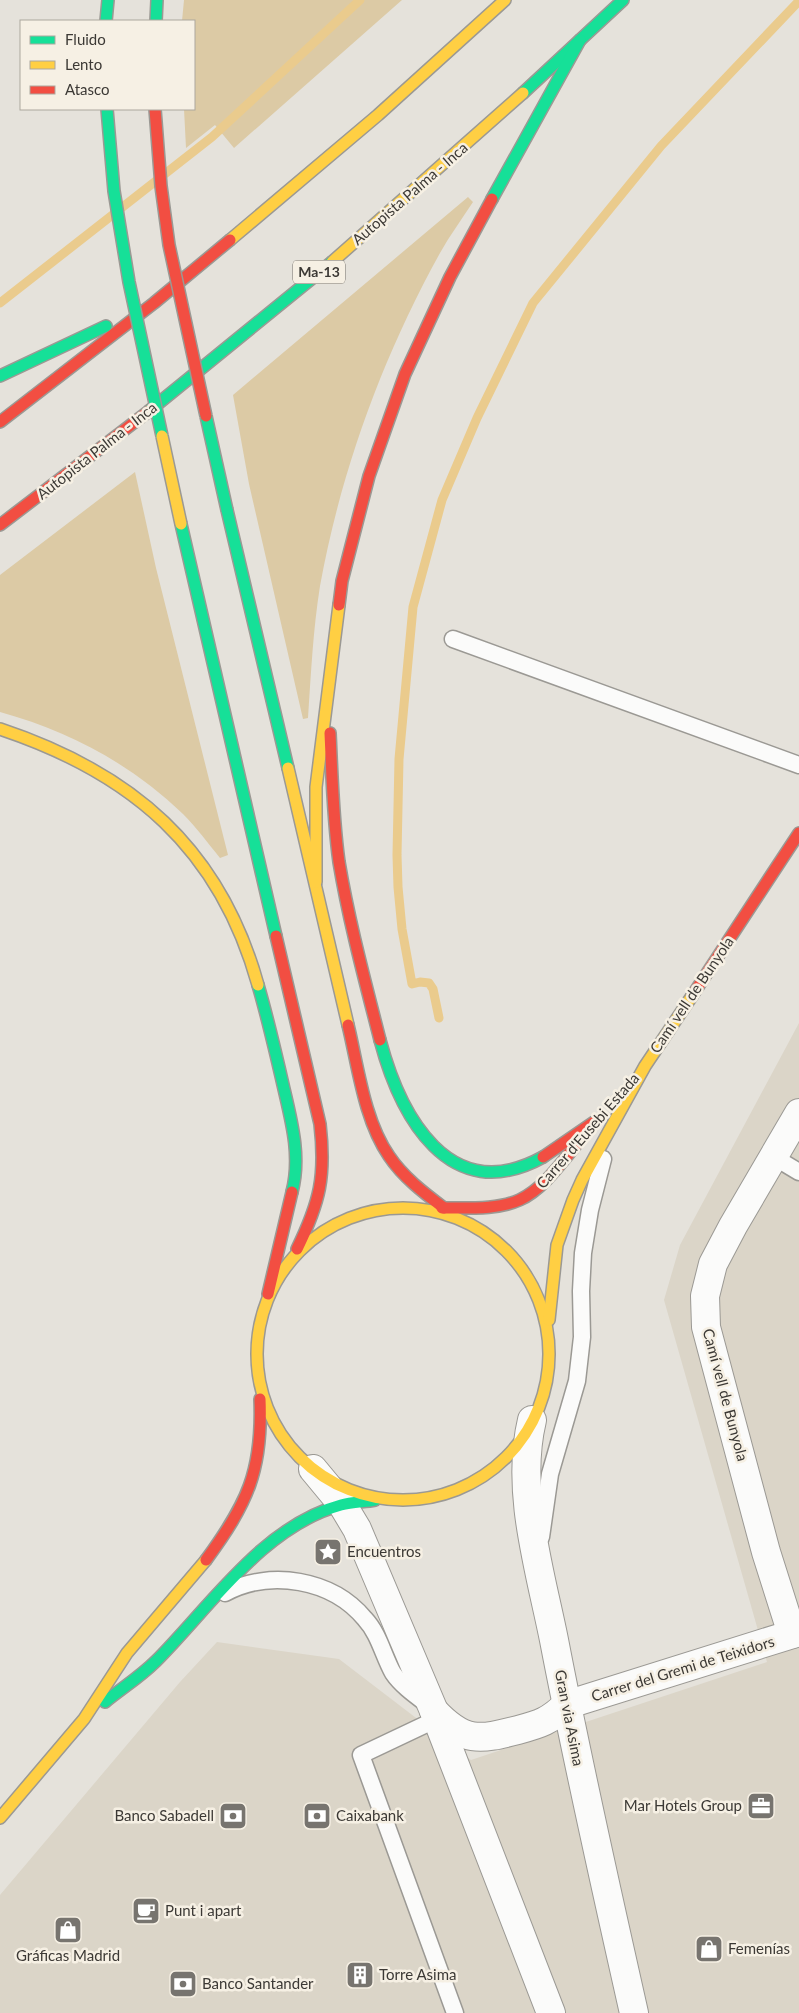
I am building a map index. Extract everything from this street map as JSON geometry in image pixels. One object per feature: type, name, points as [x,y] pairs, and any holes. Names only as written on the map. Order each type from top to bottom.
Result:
[{"type":"main road","points":[[106,20],[108,0]]},
{"type":"main road","points":[[156,20],[157,0]]},
{"type":"main road","points":[[0,422],[154,302],[378,115],[506,0]]},
{"type":"main road","name":"Autopista Palma - Inca","points":[[0,525],[152,408],[343,252],[458,153],[622,0]]},
{"type":"main road","points":[[316,882],[316,786],[327,690],[342,581],[369,476],[405,374],[450,277],[487,206],[580,40]]},
{"type":"main road","points":[[107,110],[114,192],[129,282],[181,524],[315,1105],[322,1143],[324,1161],[319,1198],[314,1215],[293,1257]]},
{"type":"main road","points":[[84,1718],[154,1662],[245,1566],[277,1539],[301,1523],[342,1504],[366,1500],[415,1500],[438,1496],[482,1475],[504,1460],[520,1440],[541,1401],[546,1379],[548,1334],[542,1304],[521,1268],[484,1232],[444,1208],[404,1175],[390,1158],[377,1135],[367,1104],[227,510],[169,245],[161,186],[155,110]]},
{"type":"main road","points":[[0,376],[154,302]]},
{"type":"main road","points":[[327,690],[337,844],[345,886],[381,1044],[401,1100],[413,1122],[429,1142],[454,1161],[479,1169],[496,1171],[516,1169],[548,1154],[603,1113]]},
{"type":"main road","points":[[0,729],[39,742],[105,775],[147,807],[180,838],[198,859],[237,923],[246,945],[274,1040],[295,1134],[295,1182],[285,1216],[258,1334],[261,1422],[259,1452],[253,1478],[243,1504],[198,1570],[134,1645],[84,1718],[0,1818]]},
{"type":"main road","name":"Camí vell de Bunyola","points":[[548,1334],[553,1274],[558,1245],[573,1200],[644,1066],[799,833]]},
{"type":"main road","name":"Carrer d'Eusebi Estada","points":[[413,1208],[498,1207],[526,1197],[548,1179],[644,1066]]},
{"type":"main road","points":[[268,1294],[280,1273],[293,1257],[318,1235],[340,1221],[364,1212],[390,1208],[413,1208],[438,1212],[462,1220]]},
{"type":"main road","points":[[260,1378],[273,1420],[282,1437],[313,1469],[344,1488],[389,1500]]},
{"type":"street","name":"Camí vell de Bunyola","points":[[796,1633],[766,1552],[706,1327],[705,1310],[708,1280],[713,1264],[733,1226],[786,1148],[799,1113]]},
{"type":"street","name":"Gran via Asima","points":[[532,1420],[526,1458],[531,1524],[580,1776],[634,2013]]},
{"type":"street","points":[[313,1469],[342,1504],[357,1529],[435,1715],[551,2013]]},
{"type":"street","name":"Carrer del Gremi de Teixidors","points":[[566,1705],[796,1633]]},
{"type":"street","points":[[435,1715],[461,1732],[471,1736],[489,1737],[542,1723],[555,1716],[566,1705]]},
{"type":"lane","points":[[453,639],[799,765]]},
{"type":"lane","points":[[538,1559],[550,1474],[577,1381],[582,1337],[581,1291],[584,1247],[590,1210],[612,1128]]},
{"type":"lane","points":[[786,1148],[799,1172]]},
{"type":"lane","points":[[208,1603],[230,1590],[246,1585],[278,1580],[306,1583],[336,1594],[356,1609],[365,1619],[374,1630],[394,1675],[435,1715],[360,1754],[455,2013]]},
{"type":"shaded area","points":[[184,0],[402,0],[234,148],[215,125],[186,148],[184,110],[195,110],[195,20],[182,20]]},
{"type":"shaded area","points":[[468,197],[473,202],[440,253],[400,332],[366,415],[352,457],[329,543],[320,586],[308,718],[303,719],[249,484],[233,395]]},
{"type":"shaded area","points":[[135,472],[156,568],[228,855],[220,858],[183,814],[163,796],[120,765],[75,739],[0,712],[0,575]]},
{"type":"shaded area","points":[[799,1023],[799,2013],[0,2013],[0,1895],[180,1682],[217,1642],[339,1659],[471,1760],[767,1662],[664,1300],[680,1245]]},
{"type":"waterway","points":[[0,303],[212,137],[360,0]]},
{"type":"waterway","points":[[439,1018],[433,989],[429,983],[420,982],[412,984],[402,929],[397,855],[399,759],[413,607],[442,500],[477,418],[533,303],[661,146],[799,1]]},
{"type":"traffic: fast","points":[[106,20],[108,0]]},
{"type":"traffic: fast","points":[[156,20],[157,0]]},
{"type":"traffic: fast","points":[[523,93],[623,0]]},
{"type":"traffic: fast","points":[[492,199],[580,40]]},
{"type":"traffic: fast","points":[[107,110],[114,191],[129,282],[162,436]]},
{"type":"traffic: fast","points":[[149,411],[332,262]]},
{"type":"traffic: fast","points":[[0,376],[106,326]]},
{"type":"traffic: fast","points":[[206,416],[227,510]]},
{"type":"traffic: fast","points":[[227,510],[288,768]]},
{"type":"traffic: fast","points":[[181,524],[276,936]]},
{"type":"traffic: fast","points":[[258,985],[272,1037],[292,1127],[296,1153],[295,1179],[292,1192]]},
{"type":"traffic: fast","points":[[380,1040],[389,1069],[401,1097],[416,1124],[434,1146],[455,1163],[481,1171],[510,1170],[543,1157]]},
{"type":"traffic: fast","points":[[105,1702],[150,1667],[218,1593],[262,1549],[287,1531],[313,1516],[341,1505],[375,1500]]},
{"type":"traffic: slow","points":[[230,240],[378,115],[505,0]]},
{"type":"traffic: slow","points":[[332,262],[523,93]]},
{"type":"traffic: slow","points":[[162,436],[181,524]]},
{"type":"traffic: slow","points":[[316,882],[316,787],[339,605]]},
{"type":"traffic: slow","points":[[0,729],[47,747],[91,768],[130,793],[164,822],[194,855],[220,893],[241,936],[258,985]]},
{"type":"traffic: slow","points":[[288,768],[348,1025]]},
{"type":"traffic: slow","points":[[549,1320],[557,1245],[573,1200],[582,1180],[645,1066],[692,996]]},
{"type":"traffic: slow","points":[[403,1208],[431,1211],[459,1219],[484,1233],[506,1251],[524,1273],[538,1298],[546,1326],[549,1354],[546,1382],[538,1410],[524,1435],[506,1457],[484,1475],[459,1489],[431,1497],[403,1500],[375,1497],[347,1489],[322,1475],[300,1457],[282,1435],[268,1410],[260,1382],[257,1354],[260,1326],[268,1298],[282,1273],[300,1251],[322,1233],[347,1219],[375,1211],[403,1208]]},
{"type":"traffic: slow","points":[[0,1818],[84,1719],[127,1653],[206,1560]]},
{"type":"traffic: jam","points":[[155,110],[161,186],[169,245],[206,416]]},
{"type":"traffic: jam","points":[[339,605],[342,581],[369,476],[405,374],[450,277],[492,199]]},
{"type":"traffic: jam","points":[[0,422],[154,303],[230,240]]},
{"type":"traffic: jam","points":[[0,525],[149,411]]},
{"type":"traffic: jam","points":[[330,733],[334,814],[339,862],[352,929],[380,1040]]},
{"type":"traffic: jam","points":[[692,996],[799,833]]},
{"type":"traffic: jam","points":[[276,936],[320,1124],[322,1142],[321,1174],[316,1203],[297,1249]]},
{"type":"traffic: jam","points":[[348,1025],[363,1092],[380,1142],[407,1178],[444,1208]]},
{"type":"traffic: jam","points":[[543,1157],[597,1120]]},
{"type":"traffic: jam","points":[[442,1208],[489,1207],[506,1205],[520,1200],[546,1181],[576,1145]]},
{"type":"traffic: jam","points":[[268,1294],[292,1192]]},
{"type":"traffic: jam","points":[[206,1560],[232,1521],[250,1486],[259,1447],[260,1399]]},
{"type":"place","name":"Encuentros","points":[[328,1552]]},
{"type":"place","name":"Mar Hotels Group","points":[[761,1806]]},
{"type":"place","name":"Banco Sabadell","points":[[233,1816]]},
{"type":"place","name":"Caixabank","points":[[317,1816]]},
{"type":"place","name":"Punt i apart","points":[[146,1911]]},
{"type":"place","name":"Gráficas Madrid","points":[[68,1930]]},
{"type":"place","name":"Femenías","points":[[709,1949]]},
{"type":"place","name":"Torre Asima","points":[[360,1975]]},
{"type":"place","name":"Banco Santander","points":[[183,1984]]}]
